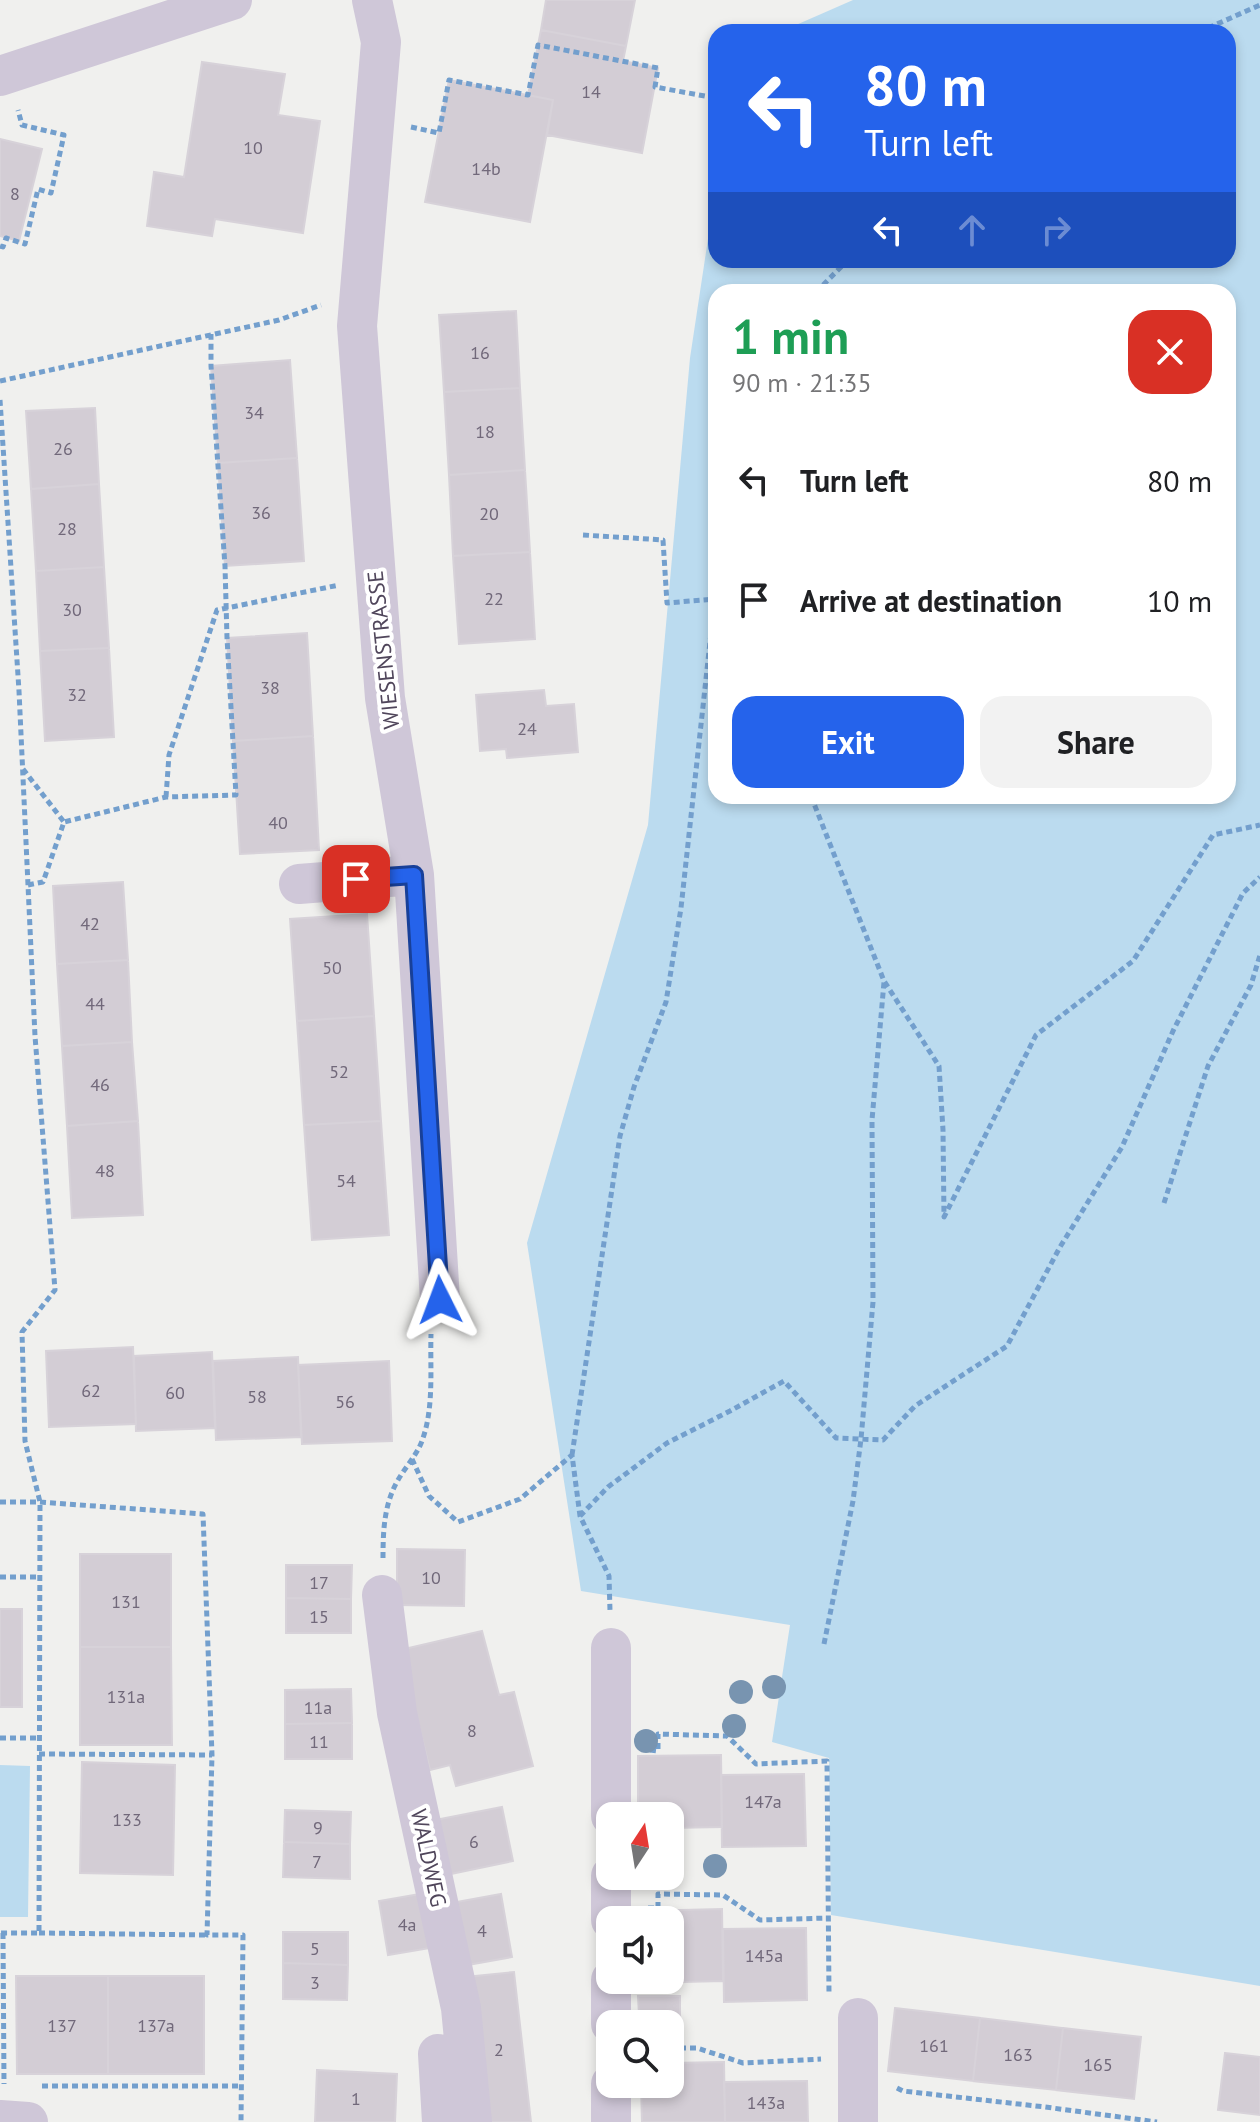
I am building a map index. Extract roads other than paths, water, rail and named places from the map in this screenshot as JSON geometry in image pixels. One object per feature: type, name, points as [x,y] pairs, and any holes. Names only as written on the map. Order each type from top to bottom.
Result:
[{"type":"street","points":[[8,90],[232,0]]},
{"type":"street","name":"WIESENSTRASSE","points":[[372,0],[381,42],[357,326],[385,698],[414,875],[440,1300]]},
{"type":"street","points":[[299,884],[414,875]]},
{"type":"street","name":"WALDWEG","points":[[382,1595],[397,1713],[461,2008],[472,2122]]},
{"type":"street","points":[[611,1648],[611,1802]]},
{"type":"street","points":[[844,2007],[857,2062],[858,2122]]},
{"type":"street","points":[[438,2054],[442,2122]]},
{"type":"street","points":[[611,2098],[611,2122]]},
{"type":"street","points":[[0,2120],[32,2104]]}]
